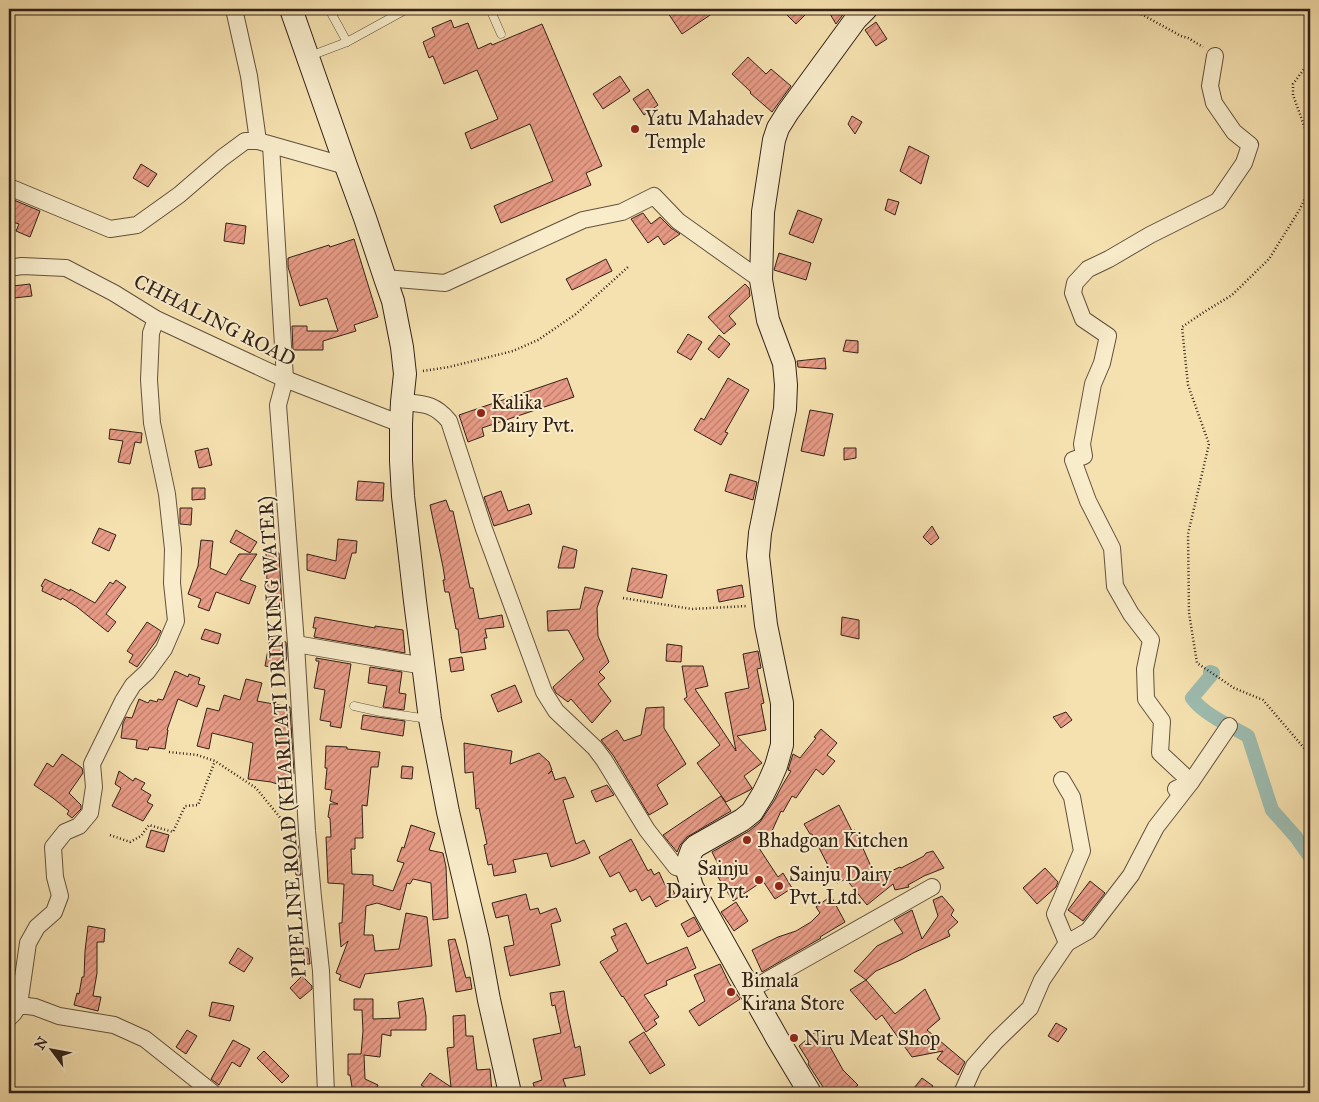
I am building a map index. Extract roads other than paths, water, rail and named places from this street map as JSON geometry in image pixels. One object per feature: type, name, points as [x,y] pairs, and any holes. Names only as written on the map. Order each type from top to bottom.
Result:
[{"type":"main road","points":[[291,9],[393,301],[405,374],[400,424],[403,496],[430,719],[448,812],[478,940],[489,1000],[510,1093]]},
{"type":"main road","points":[[810,1093],[692,887],[687,870],[690,854],[696,846],[742,820],[752,812],[769,782],[782,745],[782,703],[766,625],[758,556],[760,533],[785,409],[786,384],[784,363],[768,320],[761,280],[763,212],[774,140],[778,128],[850,27],[866,9]]},
{"type":"street","name":"PIPELINE ROAD (KHARIPATI DRINKING WATER)","points":[[234,9],[264,143],[284,379],[278,405],[308,832],[321,970],[326,1093]]},
{"type":"street","points":[[1184,786],[1160,752],[1162,720],[1146,700],[1145,669],[1151,640],[1131,614],[1115,586],[1112,548],[1088,501],[1073,460],[1084,456],[1082,444],[1093,384],[1102,363],[1108,336],[1083,319],[1073,293],[1075,283],[1088,269],[1218,201],[1244,163],[1250,145],[1234,132],[1214,103],[1210,86],[1215,56]]},
{"type":"street","points":[[9,187],[110,229],[137,225],[179,195],[245,141],[264,143],[346,166]]},
{"type":"street","points":[[385,278],[445,283],[583,220],[622,212],[654,196],[678,221],[761,280]]},
{"type":"street","name":"CHHALING ROAD","points":[[9,268],[22,266],[66,268],[114,293],[156,319],[284,379],[400,424]]},
{"type":"street","points":[[156,319],[152,333],[150,361],[151,414],[167,494],[173,549],[172,583],[176,620],[164,649],[147,672],[132,685],[92,764],[94,787],[90,813],[79,826],[64,832],[53,847],[55,878],[60,896],[54,912],[37,927],[28,943],[14,1012],[35,1007],[59,1016],[114,1025],[145,1038],[213,1093]]},
{"type":"street","points":[[402,402],[426,404],[436,409],[449,421],[484,528],[544,692],[556,711],[594,748],[647,830],[676,867],[687,870]]},
{"type":"street","points":[[296,644],[424,666]]},
{"type":"street","points":[[962,1093],[974,1066],[996,1041],[1030,1008],[1042,980],[1067,943],[1088,931],[1131,875],[1156,827],[1229,726]]},
{"type":"street","points":[[1062,780],[1072,796],[1082,851],[1055,914],[1067,943]]},
{"type":"street","points":[[750,990],[932,888]]},
{"type":"lane","points":[[329,9],[347,42]]},
{"type":"lane","points":[[308,57],[347,42],[407,9]]},
{"type":"lane","points":[[490,9],[501,34]]},
{"type":"lane","points":[[354,706],[430,719]]},
{"type":"waterway","points":[[1210,672],[1213,673],[1192,698],[1210,715],[1248,736],[1272,810],[1296,837],[1310,857]]},
{"type":"place","name":"Yatu Mahadev Temple","points":[[635,129]]},
{"type":"place","name":"Kalika Dairy Pvt.","points":[[481,413]]},
{"type":"place","name":"Bhadgoan Kitchen","points":[[747,840]]},
{"type":"place","name":"Sainju Dairy Pvt.","points":[[759,880]]},
{"type":"place","name":"Sainju Dairy Pvt. Ltd.","points":[[779,886]]},
{"type":"place","name":"Bimala Kirana Store","points":[[731,992]]},
{"type":"place","name":"Niru Meat Shop","points":[[794,1038]]}]
